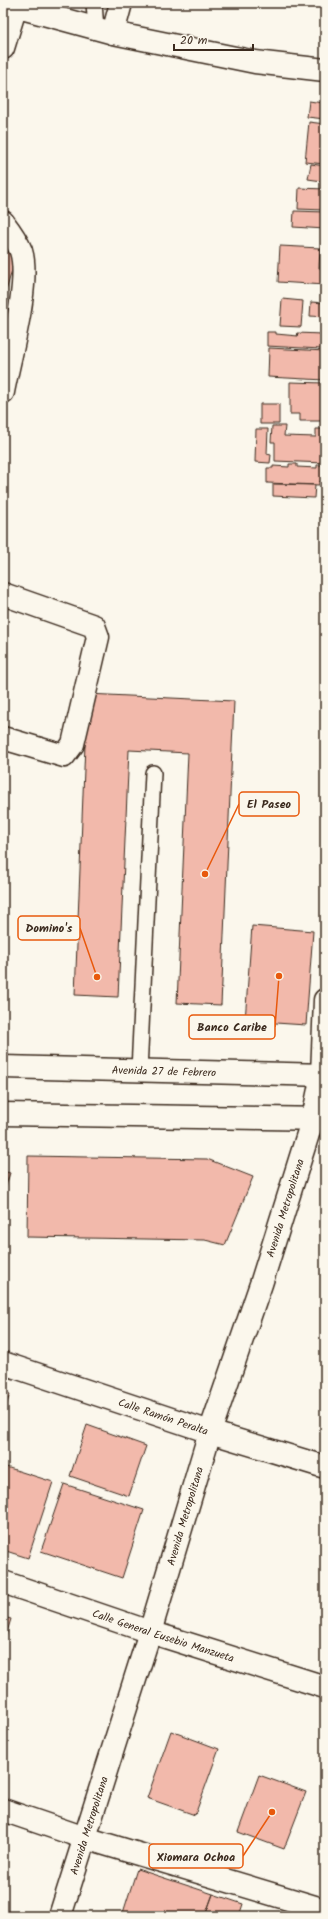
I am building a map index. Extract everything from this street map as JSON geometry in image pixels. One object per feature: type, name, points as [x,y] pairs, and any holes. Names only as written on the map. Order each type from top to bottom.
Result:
[{"type":"main road","points":[[104,31],[121,3]]},
{"type":"main road","points":[[3,48],[10,5],[104,31],[255,62],[325,70]]},
{"type":"main road","points":[[3,222],[21,252],[24,273],[22,296],[3,392]]},
{"type":"main road","points":[[3,594],[94,626],[98,637],[73,744],[64,756],[3,738]]},
{"type":"main road","name":"Avenida Metropolitana","points":[[60,1916],[86,1838],[150,1632],[210,1432],[319,1118],[323,1075],[325,1000]]},
{"type":"main road","name":"Avenida 27 de Febrero","points":[[3,1067],[138,1072],[323,1075]]},
{"type":"main road","points":[[3,1114],[319,1118]]},
{"type":"main road","name":"Calle Ramón Peralta","points":[[3,1363],[210,1432],[325,1467]]},
{"type":"main road","name":"Calle General Eusebio Manzueta","points":[[3,1582],[150,1632],[325,1687]]},
{"type":"main road","points":[[3,1810],[86,1838],[325,1910]]},
{"type":"lane","points":[[94,3],[104,31]]},
{"type":"lane","points":[[138,1072],[153,773]]},
{"type":"building","points":[[309,101],[323,103],[325,119],[307,117]]},
{"type":"building","points":[[309,122],[325,124],[325,164],[305,162]]},
{"type":"building","points":[[311,164],[325,166],[322,181],[308,179]]},
{"type":"building","points":[[299,188],[325,189],[325,210],[298,209]]},
{"type":"building","points":[[294,211],[325,212],[325,229],[293,227]]},
{"type":"building","points":[[280,246],[320,248],[319,268],[325,268],[325,285],[278,282]]},
{"type":"building","points":[[321,247],[325,248],[325,267],[320,267]]},
{"type":"building","points":[[3,248],[15,259],[3,302]]},
{"type":"building","points":[[282,299],[303,301],[301,327],[280,326]]},
{"type":"building","points":[[311,302],[325,303],[325,317],[310,316]]},
{"type":"building","points":[[267,332],[298,336],[297,333],[322,334],[321,349],[267,346]]},
{"type":"building","points":[[269,348],[325,351],[325,380],[268,377]]},
{"type":"building","points":[[290,382],[324,383],[323,421],[300,421],[300,414],[290,414]]},
{"type":"building","points":[[260,404],[279,404],[279,424],[260,424]]},
{"type":"building","points":[[272,426],[285,426],[284,436],[316,437],[316,429],[322,429],[321,442],[325,443],[325,463],[275,461],[275,442],[271,442]]},
{"type":"building","points":[[256,429],[268,429],[267,454],[271,455],[270,463],[255,462]]},
{"type":"building","points":[[289,464],[297,464],[297,467],[317,468],[317,465],[323,465],[323,482],[319,482],[319,485],[267,483],[267,468],[273,468],[273,466],[289,467]]},
{"type":"building","points":[[273,484],[315,485],[314,498],[273,496]]},
{"type":"building","points":[[87,694],[234,701],[221,1005],[177,1003],[188,753],[129,750],[118,997],[75,995]]},
{"type":"building","points":[[252,926],[313,931],[306,1025],[245,1021]]},
{"type":"building","points":[[28,1156],[207,1159],[253,1177],[225,1245],[205,1240],[27,1237]]},
{"type":"building","points":[[3,1171],[10,1173],[3,1195]]},
{"type":"building","points":[[3,1392],[10,1394],[3,1415]]},
{"type":"building","points":[[87,1425],[146,1446],[129,1496],[70,1476]]},
{"type":"building","points":[[3,1466],[53,1482],[28,1558],[3,1550]]},
{"type":"building","points":[[64,1484],[144,1510],[122,1578],[41,1551]]},
{"type":"building","points":[[3,1617],[11,1619],[3,1645]]},
{"type":"building","points":[[171,1731],[219,1749],[195,1815],[147,1798]]},
{"type":"building","points":[[259,1775],[306,1792],[284,1849],[238,1832]]},
{"type":"building","points":[[137,1869],[213,1894],[205,1916],[122,1916]]},
{"type":"building","points":[[213,1894],[243,1904],[239,1916],[205,1916]]},
{"type":"place","name":"El Paseo","points":[[205,874]]},
{"type":"place","name":"Banco Caribe","points":[[279,976]]},
{"type":"place","name":"Domino's","points":[[97,977]]},
{"type":"place","name":"Xiomara Ochoa","points":[[272,1812]]}]
